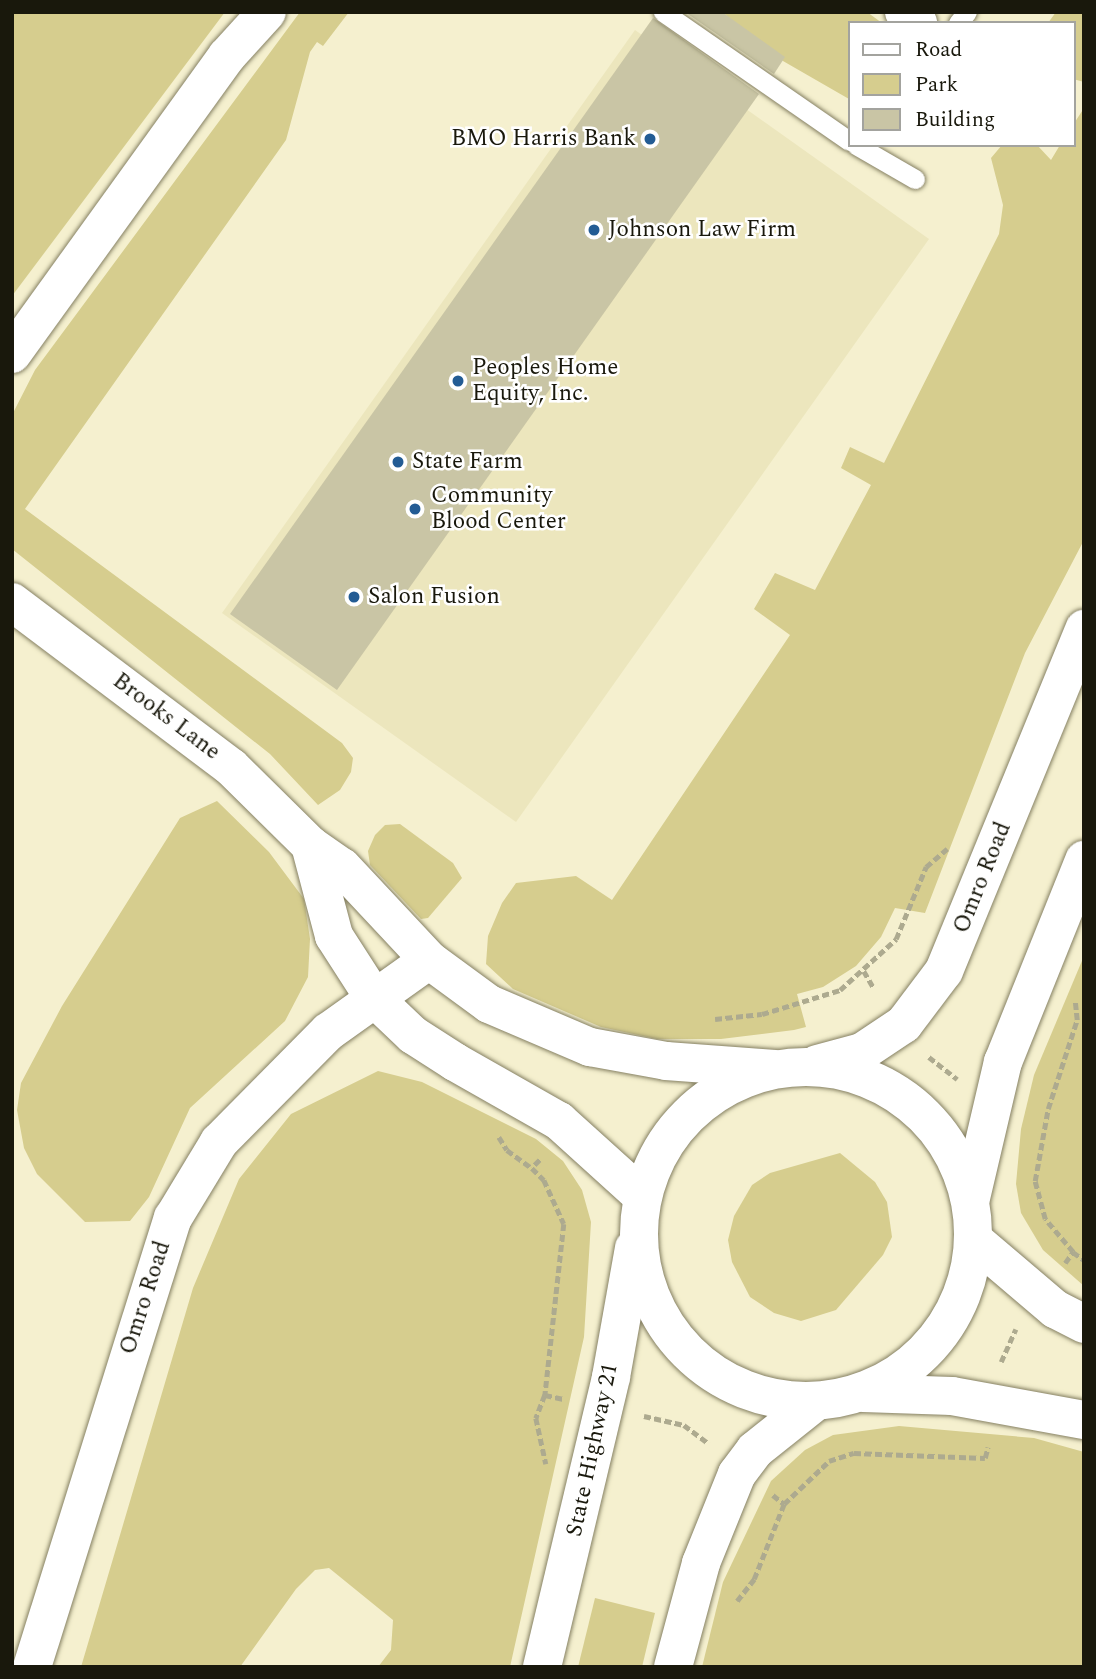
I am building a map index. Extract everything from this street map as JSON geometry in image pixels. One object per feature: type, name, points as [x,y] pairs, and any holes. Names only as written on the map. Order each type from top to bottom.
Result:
[{"type":"main road","points":[[12,354],[227,56],[267,12]]},
{"type":"main road","name":"Brooks Lane","points":[[12,602],[231,767],[310,845],[342,867],[429,960]]},
{"type":"main road","name":"Omro Road","points":[[813,1066],[862,1052],[904,1024],[944,971],[1084,629]]},
{"type":"main road","points":[[310,845],[334,936],[373,998],[444,1056],[559,1121],[640,1214],[646,1287],[671,1335],[710,1373],[760,1396],[814,1403],[863,1393],[952,1396],[1082,1421]]},
{"type":"main road","points":[[971,1198],[1003,1062],[1084,860]]},
{"type":"main road","points":[[429,960],[489,1004],[590,1047],[666,1061],[775,1069],[813,1066],[867,1077],[915,1105],[951,1147],[971,1198],[975,1241],[965,1290],[942,1334],[907,1369],[863,1393]]},
{"type":"main road","name":"Omro Road","points":[[32,1667],[146,1290],[189,1186],[247,1110],[328,1032],[429,960]]},
{"type":"main road","name":"State Highway 21","points":[[542,1667],[611,1377],[640,1214],[660,1151],[690,1113],[729,1085],[775,1069]]},
{"type":"main road","points":[[975,1241],[1047,1303],[1084,1324]]},
{"type":"main road","points":[[673,1667],[701,1563],[737,1474],[777,1429],[814,1403]]},
{"type":"lane","points":[[663,12],[848,140]]},
{"type":"lane","points":[[859,147],[915,179]]},
{"type":"path","points":[[707,1020],[762,1014],[827,994],[864,971],[896,939],[926,867]]},
{"type":"path","points":[[864,971],[874,988]]},
{"type":"path","points":[[1077,1020],[1048,1109],[1035,1181],[1045,1219],[1073,1252],[1084,1260]]},
{"type":"path","points":[[929,1058],[945,1074],[968,1082]]},
{"type":"path","points":[[550,1150],[532,1168],[564,1224],[565,1246],[545,1395],[569,1400]]},
{"type":"path","points":[[1058,1272],[1073,1252]]},
{"type":"path","points":[[999,1375],[1005,1343],[1024,1320]]},
{"type":"path","points":[[630,1412],[684,1425],[718,1451]]},
{"type":"path","points":[[764,1489],[784,1504],[830,1461],[894,1451],[985,1458],[990,1438]]},
{"type":"shaded area","points":[[635,30],[929,239],[516,822],[222,613]]},
{"type":"green space","points":[[12,12],[225,12],[12,296]]},
{"type":"green space","points":[[300,12],[349,12],[323,46],[317,42],[310,52],[286,140],[25,509],[342,743],[353,758],[351,772],[340,790],[318,805],[270,754],[12,549],[12,415],[35,370]]},
{"type":"green space","points":[[722,12],[867,12],[879,21],[848,21],[848,98],[783,61]]},
{"type":"green space","points":[[1056,12],[1084,12],[1084,82],[1075,80],[1075,21],[1049,21]]},
{"type":"green space","points":[[1084,108],[1084,540],[1025,653],[925,913],[895,908],[881,937],[856,966],[823,987],[797,994],[806,1027],[794,1030],[721,1039],[657,1039],[601,1027],[513,989],[486,964],[488,936],[502,903],[516,883],[576,876],[612,900],[790,635],[754,609],[775,573],[815,590],[871,485],[841,468],[850,447],[884,463],[999,234],[1003,205],[991,158],[1000,147],[1039,147],[1051,160],[1059,147],[1075,147],[1075,122]]},
{"type":"green space","points":[[217,801],[269,852],[304,899],[310,939],[308,977],[285,1021],[190,1108],[149,1197],[130,1221],[85,1222],[37,1174],[24,1148],[17,1110],[21,1083],[62,1006],[180,818]]},
{"type":"green space","points":[[400,824],[453,863],[462,878],[428,918],[421,919],[370,865],[368,851],[375,835],[385,825]]},
{"type":"green space","points":[[1084,956],[1084,1286],[1043,1250],[1021,1213],[1016,1184],[1021,1129],[1034,1075]]},
{"type":"green space","points":[[378,1071],[422,1082],[536,1139],[563,1161],[582,1190],[591,1222],[584,1337],[510,1667],[378,1667],[391,1650],[393,1620],[329,1568],[315,1570],[296,1589],[240,1667],[81,1667],[193,1288],[239,1179],[291,1114]]},
{"type":"green space","points":[[840,1153],[875,1182],[887,1202],[892,1237],[883,1255],[836,1310],[801,1321],[774,1313],[750,1297],[732,1262],[728,1240],[734,1216],[752,1185],[770,1173]]},
{"type":"green space","points":[[899,1426],[1034,1438],[1084,1452],[1084,1667],[702,1667],[723,1582],[771,1481],[805,1450],[833,1435]]},
{"type":"green space","points":[[595,1598],[655,1613],[642,1667],[578,1667]]},
{"type":"building","points":[[685,12],[722,12],[785,57],[774,74]]},
{"type":"building","points":[[653,18],[759,94],[337,690],[230,614]]},
{"type":"place","name":"BMO Harris Bank","points":[[650,139]]},
{"type":"place","name":"Johnson Law Firm","points":[[594,230]]},
{"type":"place","name":"Peoples Home Equity, Inc.","points":[[458,381]]},
{"type":"place","name":"State Farm","points":[[398,462]]},
{"type":"place","name":"Community Blood Center","points":[[415,509]]},
{"type":"place","name":"Salon Fusion","points":[[354,597]]}]
